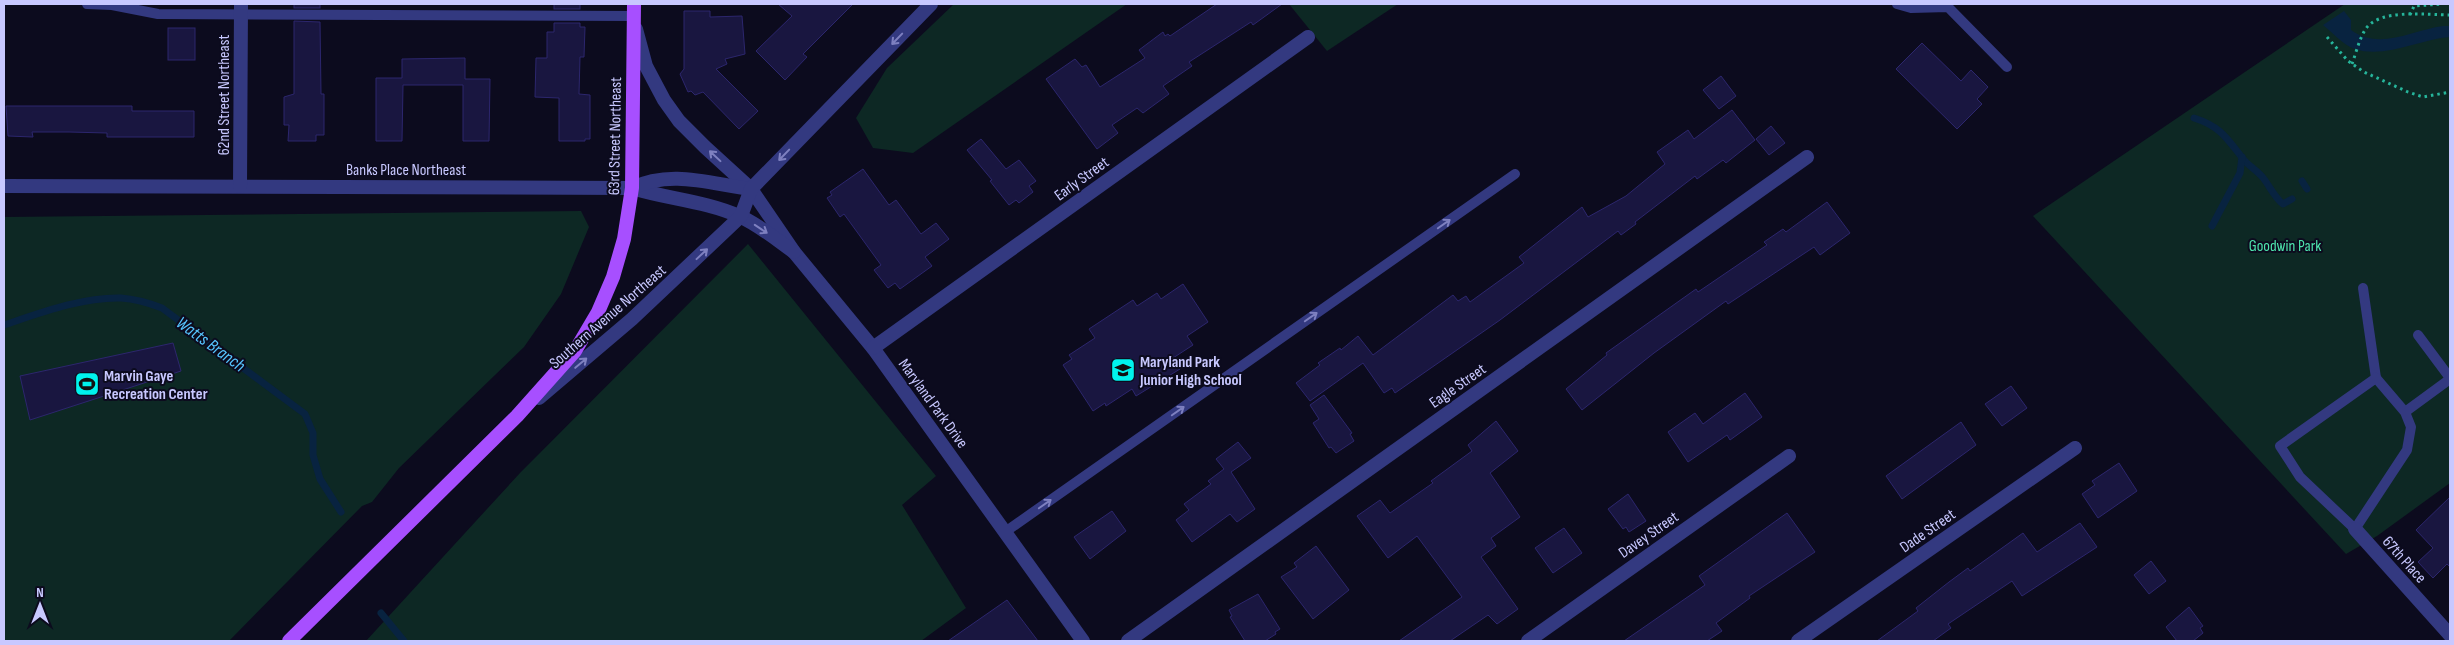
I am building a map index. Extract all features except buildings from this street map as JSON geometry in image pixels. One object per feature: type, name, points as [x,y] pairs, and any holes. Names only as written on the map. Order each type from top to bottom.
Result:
[{"type":"main road","name":"63rd Street Northeast","points":[[517,416],[575,351],[598,312],[613,277],[624,239],[632,188],[634,10]]},
{"type":"main road","name":"Southern Avenue Northeast","points":[[289,641],[517,416]]},
{"type":"street","name":"Southern Avenue Northeast","points":[[517,416],[632,319],[741,216],[751,189],[931,4]]},
{"type":"street","name":"62nd Street Northeast","points":[[240,186],[241,9]]},
{"type":"street","name":"Maryland Park Drive","points":[[634,10],[646,66],[664,100],[698,140],[751,189],[794,252],[873,348],[1083,641]]},
{"type":"street","name":"Early Street","points":[[873,348],[1308,37]]},
{"type":"street","name":"Eagle Street","points":[[1128,641],[1807,157]]},
{"type":"street","points":[[632,188],[645,182],[671,177],[698,179],[751,189]]},
{"type":"street","name":"Banks Place Northeast","points":[[4,186],[632,188],[665,198],[700,202],[741,216],[794,252]]},
{"type":"street","name":"Dade Street","points":[[1798,641],[2075,448]]},
{"type":"street","name":"Davey Street","points":[[1528,641],[1789,456]]},
{"type":"street","name":"67th Place","points":[[2354,529],[2450,636]]},
{"type":"lane","points":[[87,4],[112,5],[158,14],[241,9],[634,10]]},
{"type":"lane","points":[[1897,4],[1911,8],[1948,7],[2007,67]]},
{"type":"lane","points":[[1005,532],[1514,174]]},
{"type":"lane","points":[[2363,288],[2376,378],[2405,412],[2411,427],[2407,450],[2354,529],[2300,477],[2280,446],[2376,378]]},
{"type":"lane","points":[[2405,412],[2450,379],[2418,335]]},
{"type":"path","points":[[2410,15],[2414,6],[2442,4]]},
{"type":"path","points":[[2352,64],[2361,37],[2366,28],[2375,19],[2383,16],[2450,15]]},
{"type":"path","points":[[2327,37],[2352,64],[2364,72],[2423,96],[2450,92]]},
{"type":"green space","points":[[954,4],[1127,4],[913,153],[873,148],[856,118],[887,68]]},
{"type":"green space","points":[[1289,4],[1398,4],[1327,51]]},
{"type":"green space","name":"Goodwin Park","points":[[2345,4],[2450,4],[2450,483],[2377,536],[2346,554],[2033,216]]},
{"type":"green space","points":[[581,211],[589,227],[561,294],[524,347],[399,468],[372,502],[362,506],[229,641],[4,641],[4,217]]},
{"type":"green space","points":[[748,244],[936,476],[902,505],[966,608],[921,641],[366,641],[520,473]]},
{"type":"water","points":[[2344,11],[2351,20],[2351,30],[2373,39],[2396,37],[2443,26],[2450,26],[2450,37],[2378,52],[2355,49],[2342,42],[2323,25]]},
{"type":"waterway","points":[[2194,118],[2211,125],[2223,134],[2244,160],[2262,176],[2280,202],[2283,204],[2292,199]]},
{"type":"waterway","points":[[2212,226],[2240,173],[2242,157]]},
{"type":"waterway","points":[[2302,181],[2307,189]]},
{"type":"waterway","name":"Watts Branch","points":[[4,325],[76,303],[106,298],[131,299],[162,308],[305,414],[313,433],[313,455],[320,479],[341,512]]},
{"type":"waterway","name":"Watts Branch","points":[[381,613],[404,641]]},
{"type":"place","name":"Maryland Park Junior High School","points":[[1123,370]]},
{"type":"place","name":"Marvin Gaye Recreation Center","points":[[87,384]]}]
